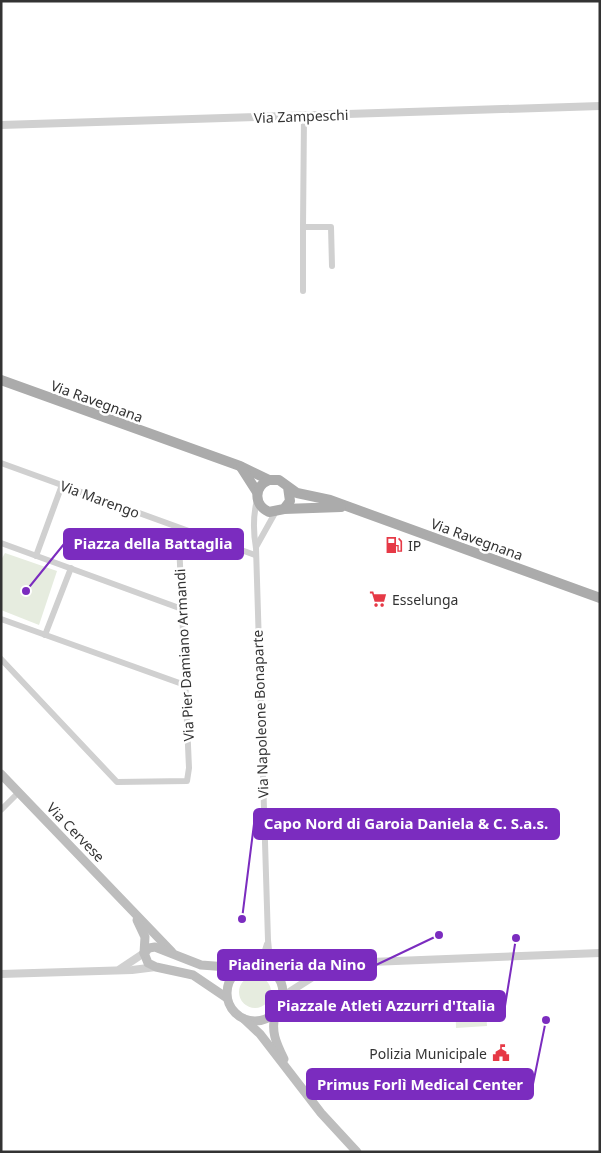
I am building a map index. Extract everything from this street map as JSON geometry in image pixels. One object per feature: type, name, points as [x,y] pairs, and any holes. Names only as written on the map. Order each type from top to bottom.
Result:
[{"type":"main road","name":"Via Ravegnana","points":[[1,380],[240,466],[269,480]]},
{"type":"main road","points":[[240,466],[264,510],[280,511],[290,501],[288,487],[279,480],[269,480],[262,484],[257,495]]},
{"type":"main road","name":"Via Ravegnana","points":[[288,487],[297,493],[330,500],[600,598]]},
{"type":"main road","name":"Via Ravegnana","points":[[280,511],[345,507]]},
{"type":"main road","name":"Via Cervese","points":[[1,774],[172,952]]},
{"type":"main road","name":"Via Cervese","points":[[130,909],[143,932],[144,953]]},
{"type":"main road","name":"Via Cervese","points":[[144,953],[148,948],[155,947],[200,964],[241,968],[254,964]]},
{"type":"main road","points":[[144,953],[148,963],[156,967],[193,975],[227,998]]},
{"type":"main road","points":[[254,964],[274,973],[282,986],[283,996],[273,1022],[273,1032],[296,1081]]},
{"type":"main road","points":[[241,968],[228,982],[227,998],[232,1010],[260,1034],[321,1113],[358,1152]]},
{"type":"main road","points":[[244,1019],[261,1020],[276,1012]]},
{"type":"street","name":"Via Zampeschi","points":[[1,125],[600,106]]},
{"type":"street","points":[[303,291],[304,116]]},
{"type":"street","points":[[303,227],[332,226],[332,266]]},
{"type":"street","name":"Via Marengo","points":[[1,463],[186,531],[255,552]]},
{"type":"street","points":[[36,556],[62,485]]},
{"type":"street","name":"Via Napoleone Bonaparte","points":[[257,495],[254,516],[268,940],[274,973]]},
{"type":"street","points":[[255,552],[280,511]]},
{"type":"street","name":"Via Pier Damiano Armandi","points":[[1,659],[117,782],[187,782],[190,768],[179,542],[186,531]]},
{"type":"street","points":[[2,544],[182,609]]},
{"type":"street","points":[[45,636],[71,568]]},
{"type":"street","points":[[1,619],[185,685]]},
{"type":"street","points":[[1,810],[19,792]]},
{"type":"street","name":"Via Napoleone Bonaparte","points":[[254,964],[263,957],[268,940]]},
{"type":"street","points":[[118,970],[144,953]]},
{"type":"street","points":[[274,973],[361,962],[600,953]]},
{"type":"street","points":[[283,996],[313,975],[333,965]]},
{"type":"street","points":[[1,974],[156,967]]},
{"type":"shaded area","points":[[5,553],[57,571],[39,625],[1,610],[1,560]]},
{"type":"shaded area","points":[[255,976],[261,977],[266,981],[270,986],[270,998],[266,1003],[261,1007],[255,1008],[249,1007],[244,1003],[240,998],[239,992],[240,986],[244,981],[249,977]]},
{"type":"shaded area","points":[[485,991],[487,1026],[456,1028],[455,992]]},
{"type":"place","name":"IP","points":[[394,545]]},
{"type":"place","name":"Piazza della Battaglia","points":[[26,591]]},
{"type":"place","name":"Esselunga","points":[[378,599]]},
{"type":"place","name":"Capo Nord di Garoia Daniela & C. S.a.s.","points":[[242,919]]},
{"type":"place","name":"Piadineria da Nino","points":[[439,935]]},
{"type":"place","name":"Piazzale Atleti Azzurri d'Italia","points":[[516,938]]},
{"type":"place","name":"Primus Forlì Medical Center","points":[[546,1020]]},
{"type":"place","name":"Polizia Municipale","points":[[501,1053]]}]
